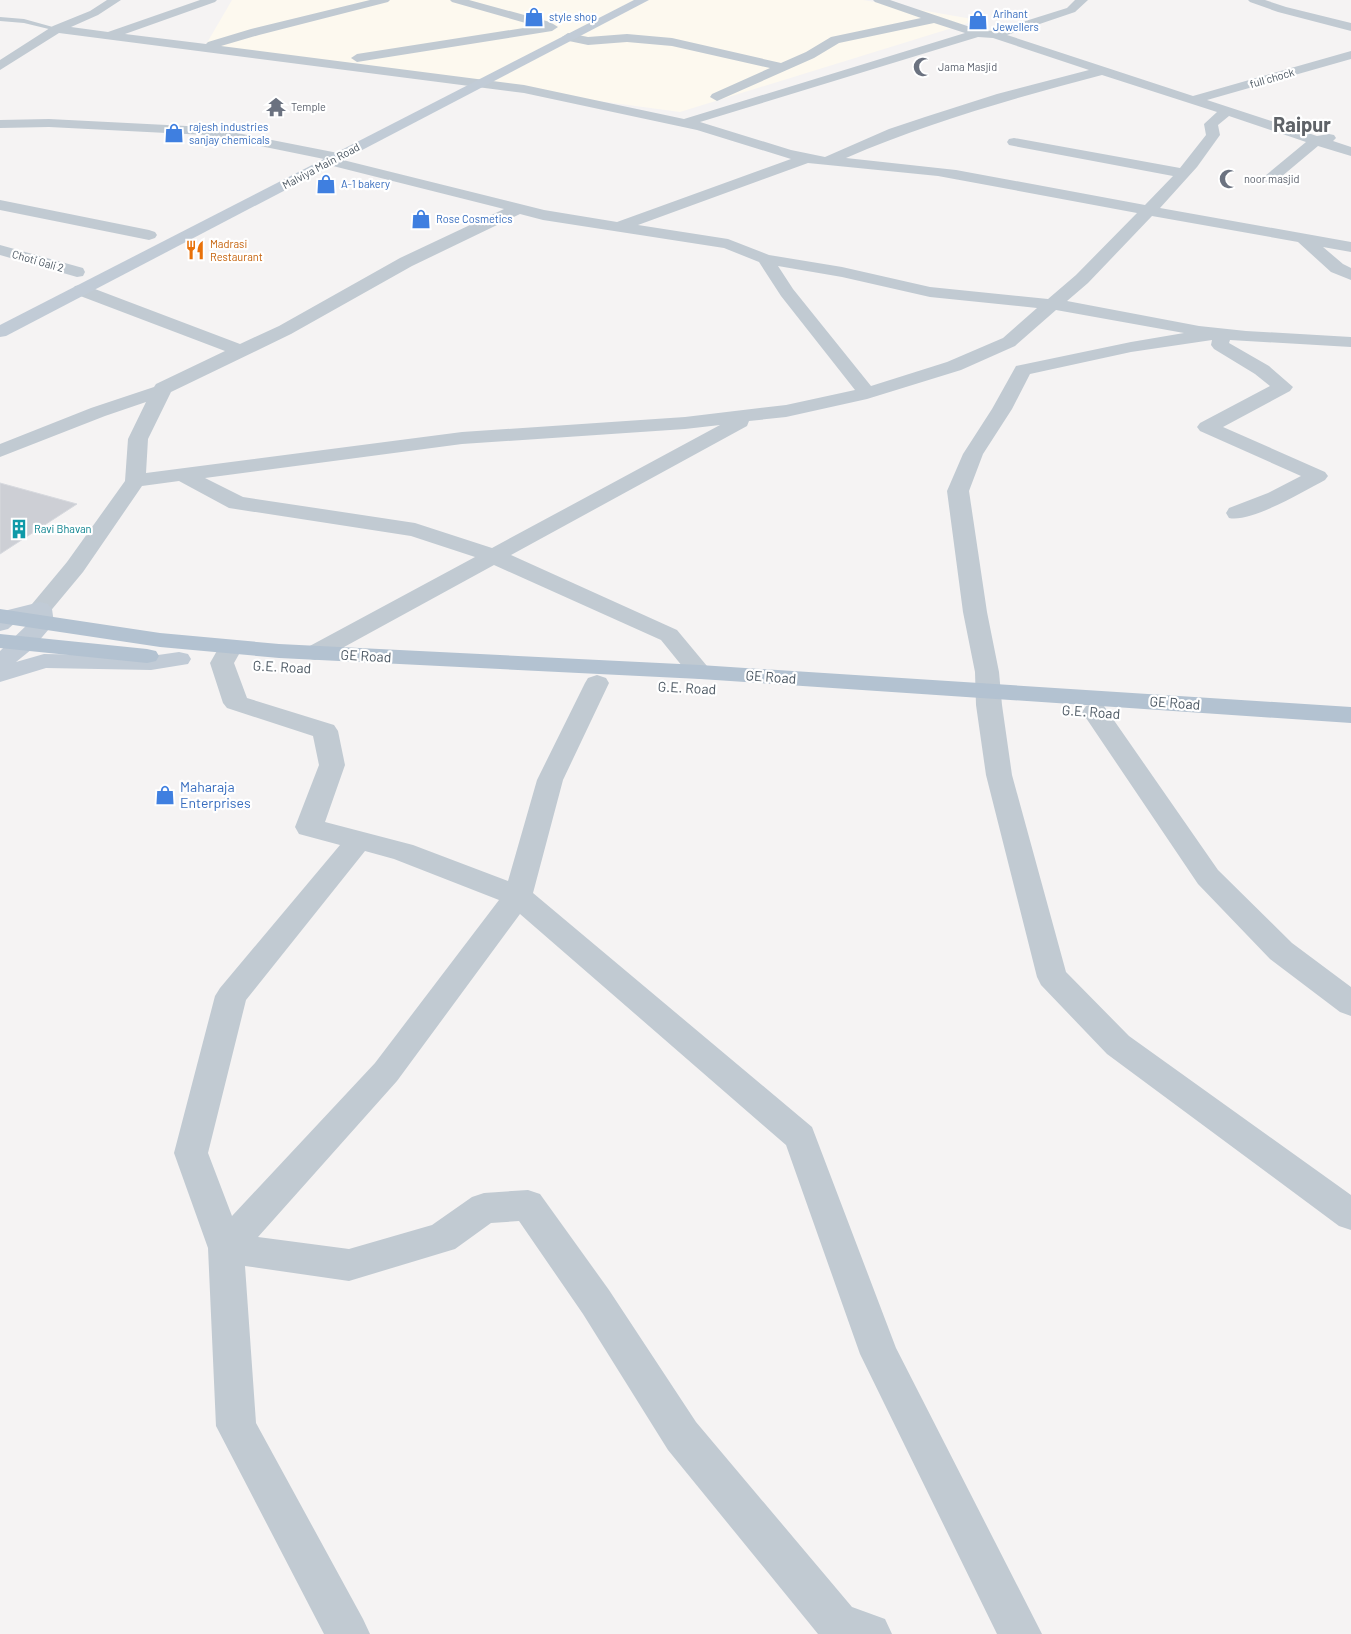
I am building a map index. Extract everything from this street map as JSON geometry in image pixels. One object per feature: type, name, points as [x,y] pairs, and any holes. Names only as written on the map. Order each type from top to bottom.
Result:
[{"type":"main road","name":"GE Road","points":[[3,619],[41,616],[227,655],[315,653],[700,672],[988,697],[1351,715]]},
{"type":"main road","name":"G.E. Road","points":[[11,642],[179,659],[227,655],[597,683],[988,697],[1095,712],[1351,730]]},
{"type":"street","points":[[0,66],[57,29],[94,13],[115,0]]},
{"type":"street","points":[[107,36],[211,0]]},
{"type":"street","points":[[204,48],[255,32],[384,0]]},
{"type":"street","points":[[456,0],[565,31],[588,41],[627,38],[672,42],[781,67]]},
{"type":"street","name":"Malviya Main Road","points":[[407,106],[565,31],[623,0]]},
{"type":"street","name":"Malviya Main Road","points":[[0,332],[480,84],[565,31],[643,0]]},
{"type":"street","points":[[879,0],[977,33],[994,35],[1351,152]]},
{"type":"street","points":[[994,35],[1071,10],[1082,0]]},
{"type":"street","points":[[1254,0],[1282,10],[1351,27]]},
{"type":"street","points":[[737,106],[713,99],[802,58],[835,40],[934,19]]},
{"type":"street","points":[[57,29],[524,89],[566,100],[731,134],[772,150],[808,158],[881,164],[976,177],[1028,189],[1351,247]]},
{"type":"street","points":[[326,63],[565,31]]},
{"type":"street","points":[[683,123],[977,33]]},
{"type":"street","name":"full chock","points":[[1193,100],[1351,56]]},
{"type":"street","points":[[802,58],[852,71]]},
{"type":"street","points":[[827,161],[894,132],[930,120],[1002,97],[1101,71]]},
{"type":"street","points":[[135,481],[462,438],[685,423],[786,411],[867,392],[954,366],[1009,342],[1082,279],[1183,173],[1213,135],[1211,124],[1226,112]]},
{"type":"street","points":[[0,124],[49,123],[206,130],[313,153],[518,209],[617,228],[728,244],[765,259],[842,272],[930,292],[1050,306],[1065,306],[1222,333],[1351,342]]},
{"type":"street","name":"Malviya Main Road","points":[[287,166],[371,124]]},
{"type":"street","points":[[1270,179],[1315,141],[1342,135]]},
{"type":"street","points":[[1014,142],[1183,173]]},
{"type":"street","points":[[617,228],[808,158]]},
{"type":"street","points":[[0,205],[149,235]]},
{"type":"street","points":[[0,663],[11,642],[41,616],[135,481],[138,440],[163,388],[241,351],[348,296],[406,262],[518,209]]},
{"type":"street","points":[[125,247],[166,227]]},
{"type":"street","points":[[1304,239],[1337,268],[1351,275]]},
{"type":"street","name":"Choti Gali 2","points":[[0,250],[77,272]]},
{"type":"street","points":[[765,259],[792,299],[867,392]]},
{"type":"street","points":[[51,285],[93,264]]},
{"type":"street","points":[[81,290],[241,351]]},
{"type":"street","points":[[1222,333],[1122,349],[1023,370],[1002,409],[974,454],[958,491],[975,612],[987,672],[988,697],[999,775],[1052,977],[1118,1045],[1351,1215]]},
{"type":"street","points":[[1222,333],[1220,345],[1262,370],[1283,387],[1207,427],[1318,476],[1276,498],[1237,513]]},
{"type":"street","points":[[1009,342],[1023,370]]},
{"type":"street","points":[[0,451],[98,412],[161,391]]},
{"type":"street","points":[[315,653],[754,415]]},
{"type":"street","points":[[183,476],[237,503],[415,530],[494,556],[669,635],[700,672]]},
{"type":"street","points":[[227,655],[236,703],[324,731],[332,764],[309,827],[404,852],[518,896],[800,1137],[879,1354],[1020,1634]]},
{"type":"street","points":[[0,676],[44,662],[150,663],[179,659]]},
{"type":"street","points":[[226,1248],[386,1072],[518,896],[550,780],[597,683]]},
{"type":"street","points":[[1095,712],[1208,877],[1281,951],[1351,1004]]},
{"type":"street","points":[[348,1634],[236,1426],[226,1248],[191,1153],[231,996],[359,840]]},
{"type":"street","points":[[226,1248],[349,1265],[442,1238],[484,1208],[528,1206],[596,1302],[682,1436],[839,1625],[870,1634]]},
{"type":"lane","points":[[0,19],[24,21],[57,29]]},
{"type":"lane","points":[[0,24],[12,20]]},
{"type":"shaded area","points":[[232,0],[863,0],[978,20],[680,112],[204,48]]},
{"type":"building","name":"Ravi Bhavan","points":[[0,483],[77,504],[0,554]]},
{"type":"place","name":"style shop","points":[[534,17]]},
{"type":"place","name":"Arihant Jewellers","points":[[978,20]]},
{"type":"place","name":"Jama Masjid","points":[[923,67]]},
{"type":"place","name":"Temple","points":[[276,107]]},
{"type":"place","name":"rajesh industries sanjay chemicals","points":[[174,133]]},
{"type":"place","name":"noor masjid","points":[[1229,179]]},
{"type":"place","name":"A-1 bakery","points":[[326,184]]},
{"type":"place","name":"Rose Cosmetics","points":[[421,219]]},
{"type":"place","name":"Madrasi Restaurant","points":[[195,250]]},
{"type":"place","name":"Ravi Bhavan","points":[[19,529]]},
{"type":"place","name":"Maharaja Enterprises","points":[[165,795]]},
{"type":"district","name":"Raipur","points":[[1302,125]]}]
